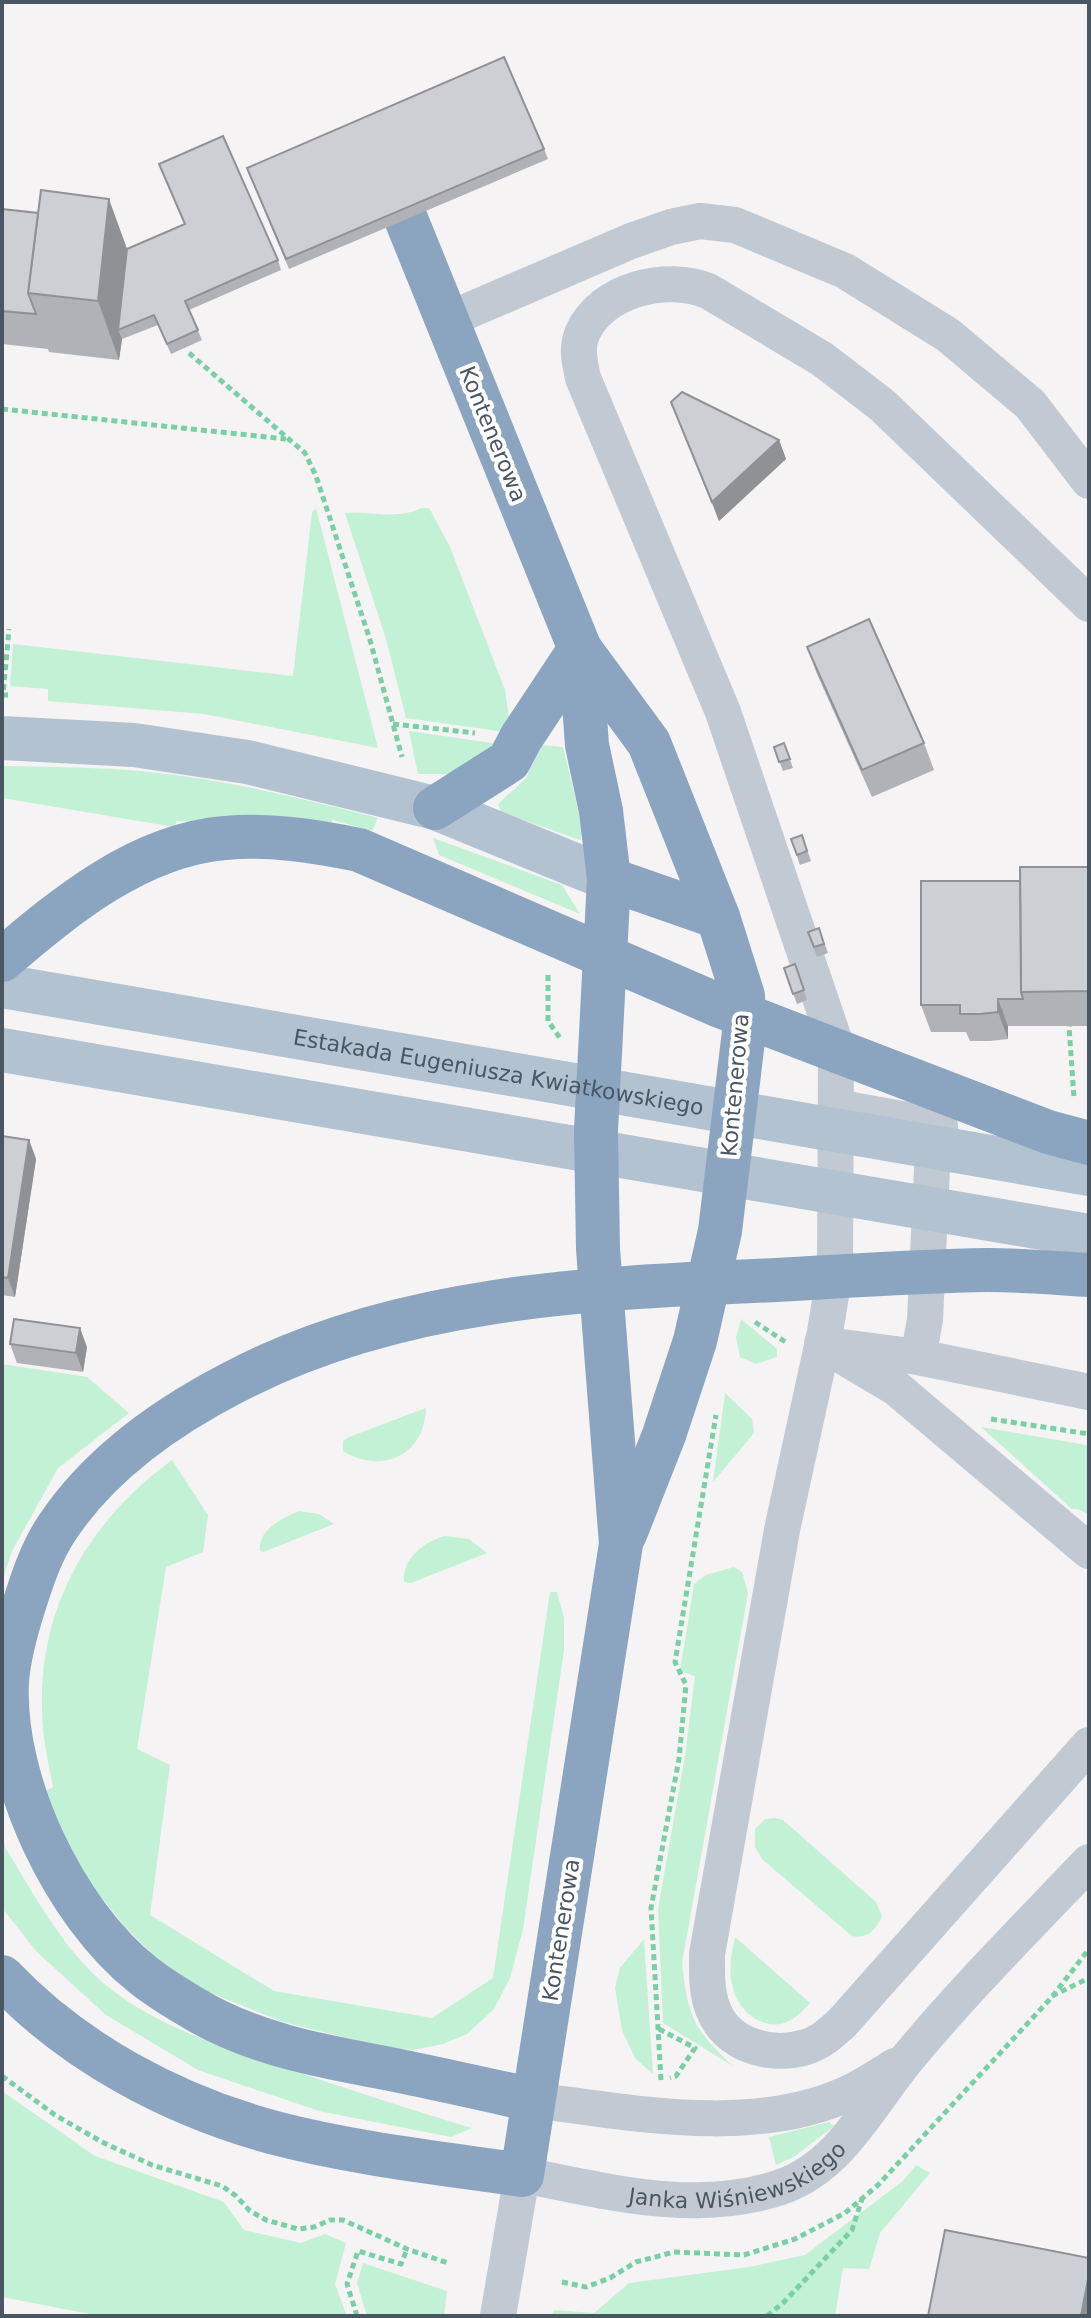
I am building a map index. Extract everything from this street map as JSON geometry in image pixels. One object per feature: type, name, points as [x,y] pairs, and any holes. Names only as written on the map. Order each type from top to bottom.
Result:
[{"type":"highway","name":"Kontenerowa","points":[[406,219],[580,649],[649,743],[718,917],[743,996],[744,1032],[720,1231],[695,1341],[664,1435],[621,1544],[522,2175]]},
{"type":"highway","name":"Kontenerowa","points":[[580,649],[587,745],[601,811],[609,879],[596,1130],[598,1249],[621,1544]]},
{"type":"highway","points":[[435,808],[509,761],[580,649]]},
{"type":"highway","points":[[2,960],[48,920],[136,862],[193,843],[224,838],[269,837],[314,841],[359,850],[720,1006],[1048,1132],[1082,1127]]},
{"type":"highway","points":[[609,879],[718,917]]},
{"type":"highway","points":[[533,2100],[342,2062],[254,2036],[198,2011],[142,1974],[103,1935],[64,1881],[28,1804],[12,1745],[7,1681],[16,1628],[34,1574],[55,1530],[84,1493],[127,1449],[237,1380],[323,1344],[446,1310],[528,1296],[678,1284],[991,1270],[1089,1275]]},
{"type":"highway","points":[[2,1977],[31,2008],[100,2057],[177,2099],[273,2132],[316,2142],[522,2175]]},
{"type":"main road","points":[[8,738],[134,745],[247,762],[435,808],[609,879]]},
{"type":"main road","name":"Estakada Eugeniusza Kwiatkowskiego","points":[[2,986],[1089,1174]]},
{"type":"main road","points":[[2,1050],[1089,1236]]},
{"type":"street","points":[[447,320],[631,241],[671,227],[700,221],[735,225],[845,271],[948,335],[1030,404],[1089,481]]},
{"type":"street","points":[[1089,604],[882,405],[822,359],[708,291],[692,284],[674,282],[647,287],[602,307],[589,321],[581,337],[578,355],[583,378],[723,712],[836,1045],[835,1271],[782,1530],[707,1954],[707,1987],[713,2011],[728,2034],[751,2046],[788,2051],[808,2047],[825,2038],[1089,1745]]},
{"type":"street","points":[[836,1107],[934,1125],[1089,1162]]},
{"type":"street","points":[[918,1357],[925,1320],[934,1125]]},
{"type":"street","points":[[822,1344],[918,1357],[1089,1392]]},
{"type":"street","points":[[822,1344],[896,1388],[1089,1551]]},
{"type":"street","name":"Janka Wiśniewskiego","points":[[522,2175],[642,2197],[699,2201],[741,2197],[783,2186],[815,2169],[841,2147],[906,2059],[1089,1862]]},
{"type":"street","name":"Janka Wiśniewskiego","points":[[533,2100],[655,2116],[724,2119],[768,2114],[828,2100],[851,2092],[906,2059]]},
{"type":"street","name":"Kontenerowa","points":[[498,2316],[522,2175]]},
{"type":"path","points":[[189,353],[305,453],[316,476],[370,640],[404,762]]},
{"type":"path","points":[[2,409],[287,439]]},
{"type":"path","points":[[3,695],[9,629]]},
{"type":"path","points":[[1076,1013],[1069,1026],[1082,1127]]},
{"type":"path","points":[[920,1409],[1089,1434]]},
{"type":"path","points":[[1089,1949],[1052,1997],[1089,1978]]},
{"type":"path","points":[[659,2029],[695,2048],[676,2076],[661,2080]]},
{"type":"path","points":[[2,2076],[55,2115],[102,2142],[152,2165],[222,2186],[250,2211],[266,2220],[298,2229],[314,2227],[330,2220],[343,2220],[407,2249],[448,2263]]},
{"type":"path","points":[[767,2316],[852,2230],[863,2198]]},
{"type":"path","points":[[357,2316],[347,2284],[358,2251],[401,2264],[407,2249]]},
{"type":"green space","points":[[316,508],[378,748],[204,714],[48,701],[48,689],[10,686],[13,644],[293,676],[312,512]]},
{"type":"green space","points":[[429,508],[450,547],[505,690],[509,718],[505,732],[406,718],[386,639],[345,513],[403,514]]},
{"type":"green space","points":[[409,731],[499,744],[459,774],[418,774]]},
{"type":"green space","points":[[542,745],[563,747],[583,830],[580,840],[501,812],[498,804],[526,778]]},
{"type":"green space","points":[[2,766],[113,769],[178,775],[264,790],[378,818],[372,831],[333,820],[327,830],[177,821],[174,827],[2,798]]},
{"type":"green space","points":[[433,838],[562,885],[580,914],[439,855]]},
{"type":"green space","points":[[741,1319],[777,1349],[777,1357],[756,1364],[740,1357],[736,1337]]},
{"type":"green space","points":[[2,1364],[87,1377],[129,1413],[58,1468],[12,1551],[2,1581]]},
{"type":"green space","points":[[725,1393],[752,1419],[754,1433],[713,1482]]},
{"type":"green space","points":[[426,1408],[418,1438],[410,1449],[399,1456],[372,1461],[343,1451],[343,1441],[349,1437]]},
{"type":"green space","points":[[981,1427],[1086,1445],[1089,1448],[1089,1515],[1072,1509]]},
{"type":"green space","points":[[172,1460],[208,1515],[203,1552],[166,1567],[137,1749],[170,1765],[150,1915],[274,1991],[432,2018],[493,1978],[550,1592],[557,1592],[564,1618],[564,1650],[523,1929],[510,1978],[494,2009],[467,2034],[443,2044],[412,2050],[387,2048],[283,2022],[211,1993],[169,1970],[126,1928],[64,1844],[44,1791],[53,1787],[42,1709],[43,1671],[50,1635],[60,1600],[94,1538],[143,1484]]},
{"type":"green space","points":[[299,1511],[319,1514],[334,1524],[260,1551],[267,1531]]},
{"type":"green space","points":[[445,1536],[469,1539],[487,1553],[411,1583],[404,1582],[406,1566],[416,1552]]},
{"type":"green space","points":[[734,1567],[742,1572],[748,1593],[682,1963],[687,1996],[695,2020],[709,2042],[733,2066],[663,2023],[658,1909],[685,1756],[695,1676],[680,1671],[694,1584],[706,1575]]},
{"type":"green space","points":[[765,1819],[783,1820],[876,1902],[882,1916],[871,1932],[852,1936],[763,1860],[755,1847],[755,1829]]},
{"type":"green space","points":[[2,1836],[6,1849],[64,1939],[91,1972],[127,2001],[219,2045],[472,2128],[451,2137],[319,2111],[198,2070],[106,2015],[37,1952],[2,1908]]},
{"type":"green space","points":[[735,1937],[810,2003],[795,2017],[785,2023],[767,2024],[745,2011],[736,1996],[731,1975]]},
{"type":"green space","points":[[644,1939],[653,2074],[635,2058],[622,2030],[615,1988],[620,1968]]},
{"type":"green space","points":[[2,2091],[95,2156],[224,2202],[244,2230],[301,2243],[325,2234],[346,2243],[335,2284],[347,2316],[100,2316],[2,2297]]},
{"type":"green space","points":[[829,2122],[834,2126],[795,2156],[776,2165],[769,2137]]},
{"type":"green space","points":[[916,2165],[930,2173],[880,2233],[869,2269],[843,2268],[835,2316],[552,2316],[554,2310],[594,2313],[629,2283],[749,2267],[805,2255],[904,2180]]},
{"type":"green space","points":[[363,2263],[447,2291],[444,2316],[367,2316],[357,2283]]},
{"type":"building","points":[[504,57],[544,149],[286,259],[247,168]]},
{"type":"building","points":[[223,136],[278,260],[185,301],[198,330],[167,344],[154,315],[118,330],[127,249],[185,224],[159,164]]},
{"type":"building","points":[[41,190],[109,199],[98,301],[28,293]]},
{"type":"building","points":[[2,209],[38,213],[28,293],[36,314],[2,311]]},
{"type":"building","points":[[682,392],[779,440],[712,502],[671,402]]},
{"type":"building","points":[[869,619],[924,743],[862,770],[807,647]]},
{"type":"building","points":[[784,743],[790,759],[779,762],[774,747]]},
{"type":"building","points":[[802,835],[807,851],[797,855],[791,839]]},
{"type":"building","points":[[1020,867],[1089,867],[1089,991],[1021,992]]},
{"type":"building","points":[[921,881],[1020,881],[1023,999],[998,999],[998,1012],[980,1014],[960,1014],[960,1005],[921,1005]]},
{"type":"building","points":[[819,928],[824,944],[814,947],[808,932]]},
{"type":"building","points":[[795,964],[804,990],[793,994],[784,968]]},
{"type":"building","points":[[2,1136],[29,1140],[8,1278],[2,1277]]},
{"type":"building","points":[[14,1319],[80,1328],[76,1353],[10,1344]]},
{"type":"building","points":[[945,2230],[1089,2258],[1081,2316],[928,2316]]}]
